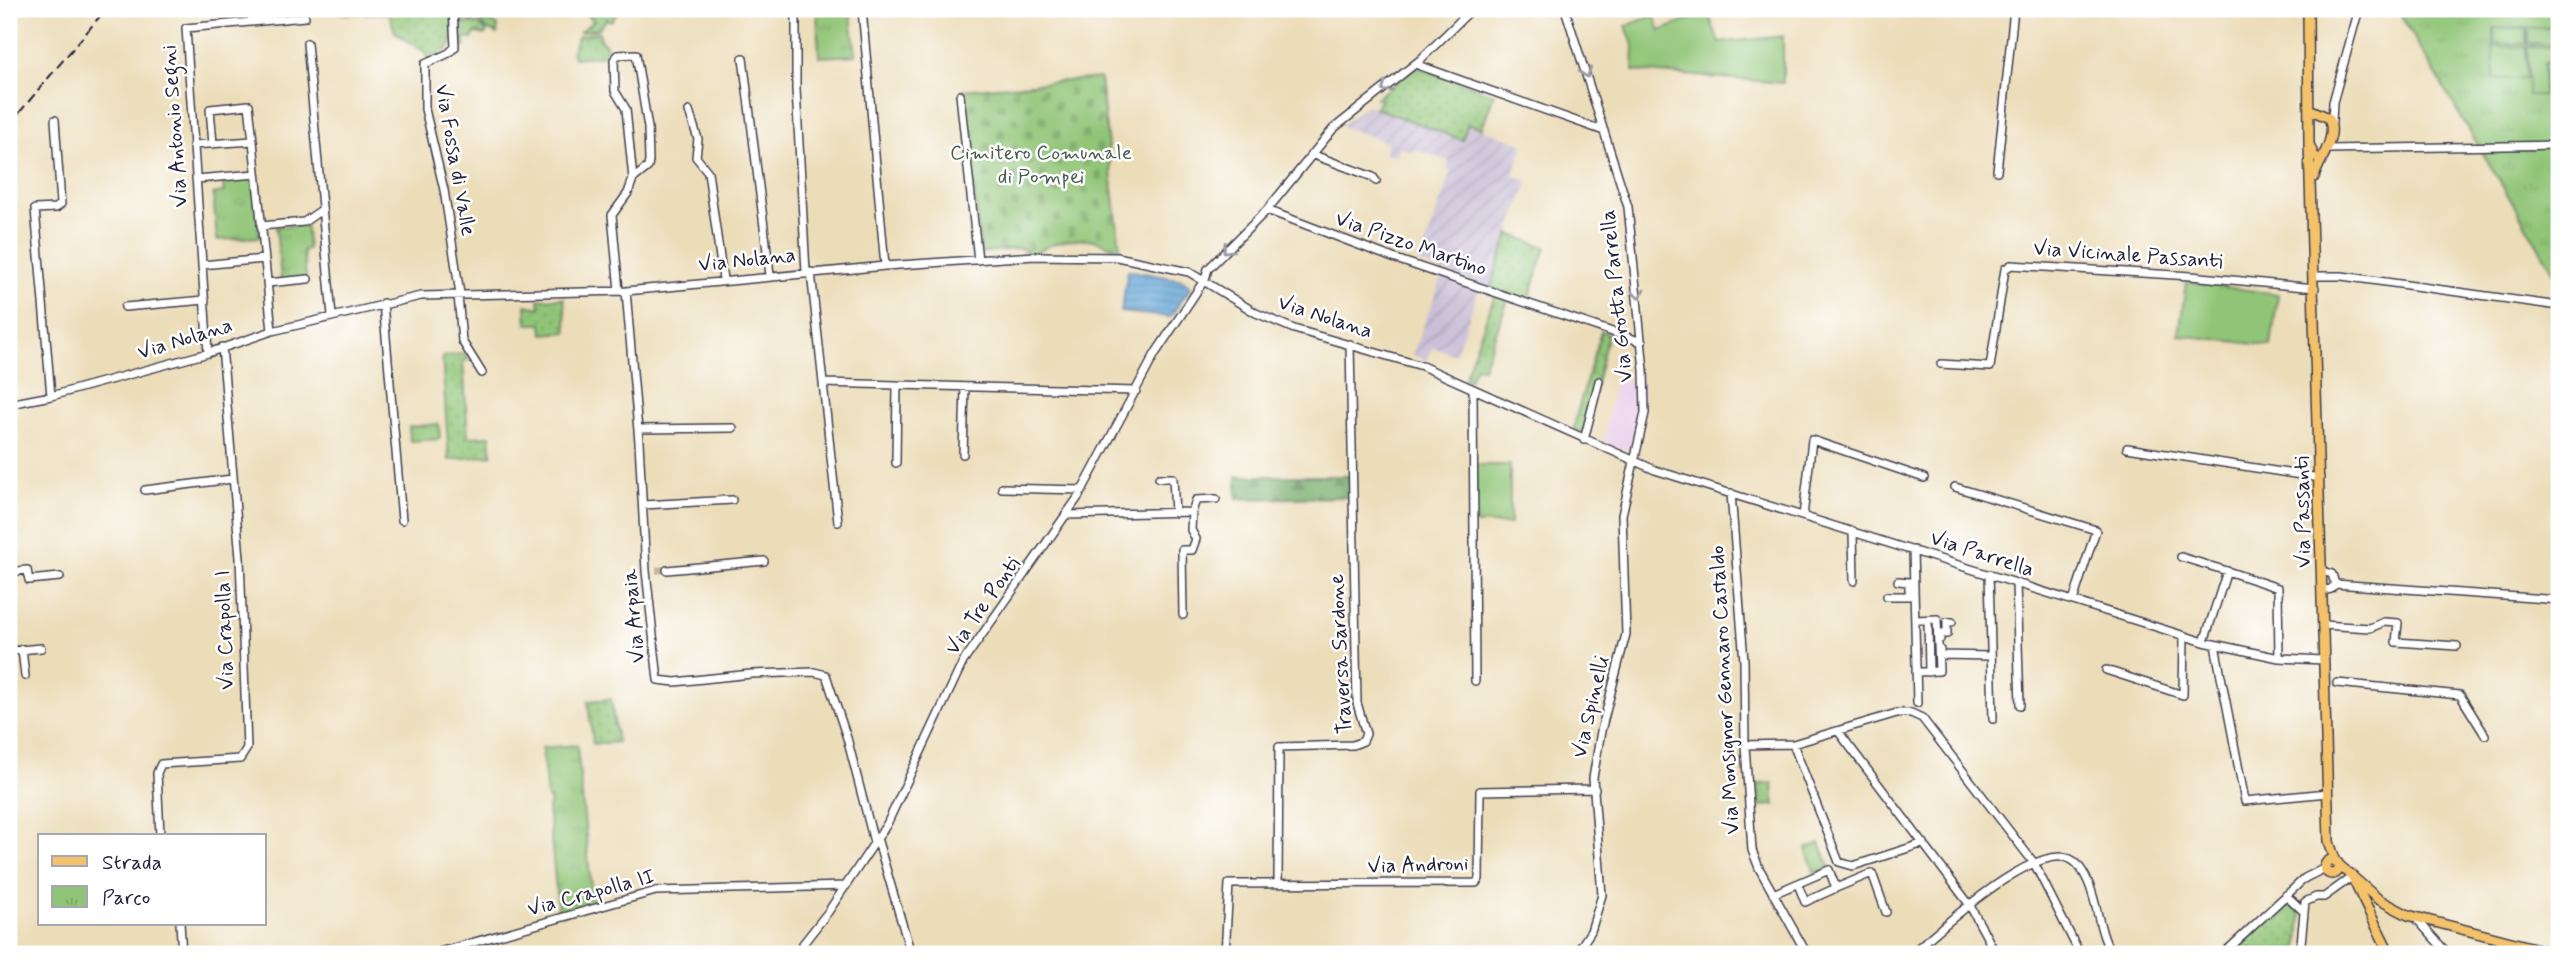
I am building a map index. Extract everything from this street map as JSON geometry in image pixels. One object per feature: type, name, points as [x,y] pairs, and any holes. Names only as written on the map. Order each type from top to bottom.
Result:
[{"type":"main road","name":"Via Passanti","points":[[2308,9],[2309,144],[2315,276],[2324,660],[2330,683],[2328,793],[2332,866]]},
{"type":"main road","points":[[2309,108],[2326,118]]},
{"type":"main road","name":"Via Passanti","points":[[2312,182],[2319,159],[2326,149],[2326,118]]},
{"type":"main road","points":[[2309,133],[2314,120],[2326,118]]},
{"type":"main road","points":[[2309,144],[2314,156],[2319,159]]},
{"type":"main road","points":[[2332,866],[2392,908],[2415,917],[2557,954]]},
{"type":"main road","points":[[2352,880],[2390,954]]},
{"type":"street","points":[[251,9],[252,22]]},
{"type":"street","name":"Via Fossa di Valle","points":[[453,9],[455,47],[449,53],[425,64],[424,96],[444,190],[459,295]]},
{"type":"street","points":[[796,9],[796,89],[808,272],[838,522]]},
{"type":"street","points":[[862,9],[885,266]]},
{"type":"street","points":[[1205,279],[1208,269],[1266,209],[1333,129],[1415,64],[1472,9]]},
{"type":"street","name":"Via Grotta Parrella","points":[[1565,9],[1631,226],[1642,342],[1644,413],[1634,463]]},
{"type":"street","points":[[1997,171],[2014,9]]},
{"type":"street","points":[[2326,118],[2359,9]]},
{"type":"street","name":"Via Antonio Segni","points":[[208,353],[186,28],[305,17]]},
{"type":"street","points":[[307,43],[320,211],[332,316]]},
{"type":"street","name":"Via Arpaia","points":[[633,178],[648,167],[648,128],[636,54],[625,53],[617,55],[614,60],[615,91],[626,109],[633,178],[628,193],[612,215],[638,429],[646,571],[658,680],[675,682],[751,674],[814,672],[829,678],[876,840]]},
{"type":"street","points":[[743,58],[770,275]]},
{"type":"street","points":[[1415,64],[1604,131]]},
{"type":"street","points":[[960,95],[978,260]]},
{"type":"street","points":[[214,144],[211,109],[249,105],[272,331]]},
{"type":"street","points":[[689,111],[698,139],[696,157],[708,172],[723,279]]},
{"type":"street","points":[[51,396],[35,209],[56,208],[61,204],[55,120]]},
{"type":"street","points":[[193,145],[253,141]]},
{"type":"street","points":[[2326,149],[2559,145]]},
{"type":"street","points":[[1311,154],[1373,177],[1376,181]]},
{"type":"street","points":[[196,179],[256,174]]},
{"type":"street","name":"Via Pizzo Martino","points":[[1266,209],[1393,258],[1642,342]]},
{"type":"street","points":[[261,226],[304,222],[320,211]]},
{"type":"street","name":"Via Nolana","points":[[9,383],[10,404],[51,396],[208,353],[272,331],[421,296],[622,291],[723,279],[885,266],[1035,256],[1117,257],[1189,272],[1205,279],[1256,313],[1294,329],[1422,366],[1634,463]]},
{"type":"street","points":[[202,265],[264,259]]},
{"type":"street","name":"Via Vicinale Passanti","points":[[1941,364],[1990,367],[2006,269],[2011,265],[2204,276],[2315,288]]},
{"type":"street","points":[[2315,276],[2342,276],[2559,306]]},
{"type":"street","points":[[267,283],[308,279]]},
{"type":"street","name":"Via Tre Ponti","points":[[795,954],[846,886],[887,824],[963,662],[1083,490],[1155,354],[1205,279]]},
{"type":"street","points":[[459,295],[462,341],[482,373]]},
{"type":"street","points":[[125,307],[205,300]]},
{"type":"street","points":[[383,303],[401,520]]},
{"type":"street","name":"Traversa Sardone","points":[[1278,883],[1279,747],[1353,745],[1363,741],[1366,734],[1357,703],[1350,344]]},
{"type":"street","name":"Via Crapolla I","points":[[160,834],[157,773],[161,764],[240,759],[247,748],[240,558],[222,347]]},
{"type":"street","points":[[1584,440],[1599,380]]},
{"type":"street","points":[[823,383],[1136,391]]},
{"type":"street","points":[[896,463],[897,386]]},
{"type":"street","points":[[963,454],[965,387]]},
{"type":"street","points":[[1474,391],[1475,681]]},
{"type":"street","points":[[638,429],[733,428]]},
{"type":"street","points":[[1803,516],[1812,440],[1924,478]]},
{"type":"street","points":[[2127,448],[2320,478]]},
{"type":"street","name":"Via Parrella","points":[[1634,463],[2204,642],[2279,658],[2324,660]]},
{"type":"street","name":"Via Spinelli","points":[[1576,954],[1591,931],[1602,895],[1593,778],[1601,731],[1626,634],[1622,527],[1626,487],[1634,463]]},
{"type":"street","points":[[1159,478],[1173,478],[1175,513]]},
{"type":"street","points":[[145,491],[232,479]]},
{"type":"street","points":[[1955,487],[2096,530],[2073,601]]},
{"type":"street","points":[[1002,488],[1083,490]]},
{"type":"street","name":"Via Monsignor Gennaro Castaldo","points":[[1731,493],[1744,661],[1745,745],[1752,850],[1807,954]]},
{"type":"street","points":[[1183,615],[1182,550],[1192,550],[1196,539],[1191,530],[1192,512],[1196,500],[1216,499]]},
{"type":"street","points":[[643,505],[732,500]]},
{"type":"street","points":[[1067,515],[1192,512]]},
{"type":"street","points":[[1853,531],[1854,581]]},
{"type":"street","points":[[1913,550],[1917,703]]},
{"type":"street","points":[[2181,557],[2278,588],[2279,658]]},
{"type":"street","points":[[667,569],[764,561]]},
{"type":"street","points":[[9,572],[27,570],[29,580],[60,577]]},
{"type":"street","points":[[646,571],[656,570]]},
{"type":"street","points":[[2322,571],[2332,574],[2335,584]]},
{"type":"street","points":[[2204,642],[2227,572]]},
{"type":"street","points":[[1989,574],[1993,719]]},
{"type":"street","points":[[1887,596],[1909,596],[1909,582],[1898,582]]},
{"type":"street","points":[[2016,583],[2020,705]]},
{"type":"street","points":[[2322,591],[2331,589],[2335,584]]},
{"type":"street","points":[[2335,584],[2559,600]]},
{"type":"street","points":[[1915,620],[1928,620],[1928,671],[1916,672]]},
{"type":"street","points":[[1952,622],[1948,622],[1947,634],[1940,634],[1940,655],[1991,656]]},
{"type":"street","points":[[2323,625],[2370,628],[2384,622],[2398,623],[2396,642],[2457,646]]},
{"type":"street","points":[[2106,670],[2183,695],[2184,636]]},
{"type":"street","points":[[2215,645],[2245,801],[2328,793]]},
{"type":"street","points":[[9,651],[41,648]]},
{"type":"street","points":[[22,649],[25,676]]},
{"type":"street","points":[[2330,683],[2460,695],[2485,736]]},
{"type":"street","points":[[1745,745],[1793,744],[1897,713],[1911,713],[1922,718],[2034,863],[2080,954]]},
{"type":"street","points":[[1838,731],[1969,904],[1996,954]]},
{"type":"street","points":[[1793,744],[1837,859],[1842,864],[1853,866],[1924,843]]},
{"type":"street","name":"Via Androni","points":[[1278,883],[1476,883],[1479,880],[1480,791],[1595,789]]},
{"type":"street","points":[[876,840],[911,954]]},
{"type":"street","points":[[1911,954],[1969,904],[2034,863],[2057,855],[2073,860],[2078,865],[2097,907],[2112,954]]},
{"type":"street","points":[[2223,954],[2313,872],[2332,866]]},
{"type":"street","points":[[1773,894],[1829,870],[1836,888]]},
{"type":"street","points":[[1798,884],[1805,902],[1872,873],[1886,912]]},
{"type":"street","points":[[2300,954],[2302,910],[2308,900],[2324,897],[2352,880]]},
{"type":"street","points":[[1225,954],[1228,884],[1278,883]]},
{"type":"street","name":"Via Crapolla II","points":[[432,954],[444,953],[656,891],[846,886]]},
{"type":"street","points":[[2286,895],[2302,910]]},
{"type":"street","points":[[2415,917],[2448,954]]},
{"type":"street","points":[[180,925],[182,954]]},
{"type":"shaded area","points":[[1367,105],[1462,140],[1468,124],[1524,144],[1513,175],[1528,181],[1490,288],[1419,263],[1451,171],[1447,169],[1449,161],[1414,149],[1413,152],[1399,147],[1396,156],[1384,152],[1387,142],[1340,126]]},
{"type":"shaded area","points":[[1443,275],[1479,290],[1455,355],[1433,347],[1426,360],[1412,355]]},
{"type":"shaded area","points":[[1643,380],[1643,412],[1639,430],[1635,429],[1636,442],[1633,452],[1604,443],[1614,381]]},
{"type":"green space","points":[[328,9],[452,9],[453,41],[446,50],[428,59],[426,53],[395,32],[389,13],[345,14]]},
{"type":"green space","points":[[457,9],[470,9],[469,14],[472,17],[476,13],[498,26],[497,34],[485,28],[479,19],[459,22]]},
{"type":"green space","points":[[604,9],[620,9],[611,21],[607,19],[598,29],[579,32],[594,21],[588,16]]},
{"type":"green space","points":[[817,9],[850,9],[856,55],[819,57]]},
{"type":"green space","points":[[2397,9],[2559,9],[2559,281]]},
{"type":"green space","points":[[1708,12],[1719,43],[1783,36],[1783,83],[1633,71],[1634,47],[1626,26],[1654,15],[1660,31]]},
{"type":"green space","points":[[479,24],[487,32],[485,35],[475,33],[472,39],[463,38],[466,46],[461,50],[461,25]]},
{"type":"green space","points":[[2494,28],[2526,28],[2526,44],[2494,44]]},
{"type":"green space","points":[[2528,28],[2559,28],[2559,44],[2528,44]]},
{"type":"green space","points":[[599,32],[601,41],[606,44],[607,55],[574,58],[572,50],[579,36]]},
{"type":"green space","points":[[2493,47],[2526,47],[2526,79],[2494,79]]},
{"type":"green space","points":[[2528,47],[2559,47],[2559,62],[2544,63],[2544,95],[2528,95]]},
{"type":"green space","points":[[1416,67],[1494,94],[1482,128],[1468,124],[1462,140],[1375,108],[1381,100],[1376,98]]},
{"type":"green space","name":"Cimitero Comunale di Pompei","points":[[1100,78],[1121,256],[1101,242],[1077,239],[1041,249],[1031,255],[1020,248],[981,253],[963,90]]},
{"type":"green space","points":[[254,176],[260,237],[217,240],[213,194],[224,192],[222,179]]},
{"type":"green space","points":[[306,225],[308,249],[303,250],[306,278],[281,280],[276,227]]},
{"type":"green space","points":[[1509,234],[1546,247],[1528,302],[1490,288]]},
{"type":"green space","points":[[2186,282],[2278,294],[2271,346],[2179,335]]},
{"type":"green space","points":[[1495,295],[1508,300],[1483,368],[1476,366],[1469,381],[1464,379]]},
{"type":"green space","points":[[564,298],[567,332],[543,334],[542,324],[527,324],[526,305],[540,308],[539,299]]},
{"type":"green space","points":[[1601,331],[1608,333],[1584,434],[1574,430],[1576,417]]},
{"type":"green space","points":[[467,353],[468,360],[463,361],[468,437],[490,436],[492,455],[449,460],[442,357]]},
{"type":"green space","points":[[439,424],[440,439],[410,441],[409,427]]},
{"type":"green space","points":[[1476,465],[1510,465],[1510,524],[1476,524]]},
{"type":"green space","points":[[1237,476],[1350,476],[1351,497],[1237,499]]},
{"type":"green space","points":[[611,699],[617,742],[593,744],[588,701]]},
{"type":"green space","points":[[577,745],[593,907],[561,915],[558,909],[548,808],[551,800],[547,798],[542,748]]},
{"type":"green space","points":[[1773,783],[1774,805],[1760,806],[1759,784]]},
{"type":"green space","points":[[1820,843],[1830,867],[1815,873],[1806,849]]},
{"type":"green space","points":[[2289,904],[2301,914],[2298,954],[2251,954],[2252,949],[2238,948],[2281,905],[2285,908]]},
{"type":"water","points":[[1128,270],[1183,280],[1191,287],[1170,317],[1121,312]]},
{"type":"tunnel","points":[[656,570],[667,570]]},
{"type":"railway","points":[[9,125],[106,9]]}]
